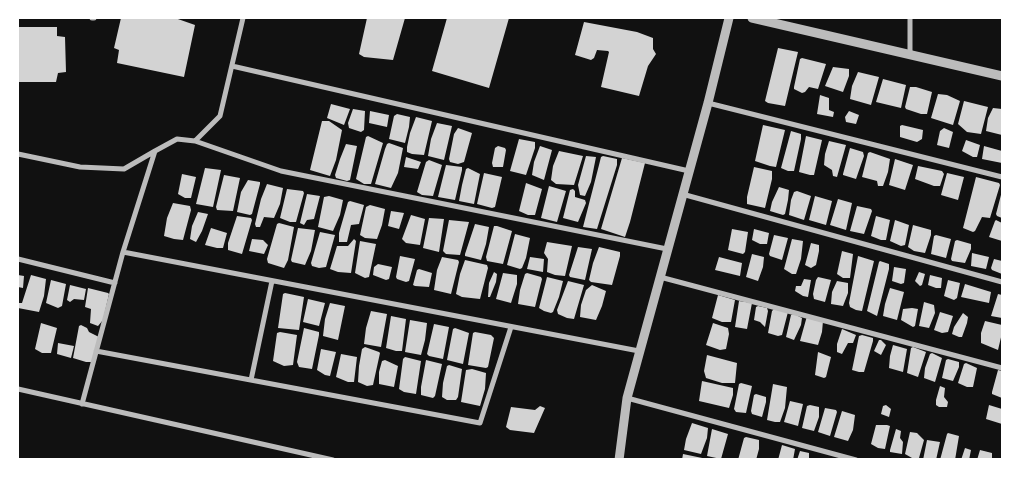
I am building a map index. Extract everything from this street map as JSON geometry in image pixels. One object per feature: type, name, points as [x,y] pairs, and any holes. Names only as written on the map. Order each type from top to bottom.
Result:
[{"type":"street","points":[[195,141],[220,116],[243,18]]},
{"type":"street","points":[[619,460],[627,398],[730,18]]},
{"type":"street","points":[[752,18],[1002,76]]},
{"type":"street","points":[[910,18],[910,54]]},
{"type":"street","points":[[232,66],[689,171]]},
{"type":"street","points":[[708,104],[1002,177]]},
{"type":"street","points":[[18,154],[80,167],[124,169],[177,139],[195,141],[281,171],[667,249]]},
{"type":"street","points":[[82,404],[123,252],[154,151]]},
{"type":"street","points":[[682,194],[1002,282]]},
{"type":"street","points":[[123,252],[639,352]]},
{"type":"street","points":[[18,259],[115,283]]},
{"type":"street","points":[[660,276],[1002,368]]},
{"type":"street","points":[[251,380],[272,281]]},
{"type":"street","points":[[96,351],[480,423],[511,327]]},
{"type":"street","points":[[18,389],[333,460]]},
{"type":"street","points":[[627,398],[856,460]]},
{"type":"building","points":[[121,18],[175,18],[195,25],[184,77],[117,63],[119,50],[114,48]]},
{"type":"building","points":[[367,18],[405,18],[393,60],[364,57],[359,54]]},
{"type":"building","points":[[447,18],[509,18],[489,88],[432,71]]},
{"type":"building","points":[[584,22],[637,32],[653,38],[653,49],[656,54],[648,66],[639,96],[601,87],[608,51],[597,50],[594,58],[591,60],[575,55]]},
{"type":"building","points":[[18,27],[57,27],[57,36],[65,37],[66,72],[58,73],[56,82],[18,82]]},
{"type":"building","points":[[778,48],[798,52],[785,106],[765,101]]},
{"type":"building","points":[[800,59],[826,64],[818,89],[809,87],[802,93],[794,89],[794,87]]},
{"type":"building","points":[[833,67],[849,69],[849,76],[843,92],[825,86]]},
{"type":"building","points":[[858,72],[879,77],[871,105],[850,99],[852,86]]},
{"type":"building","points":[[883,79],[906,85],[901,108],[876,102]]},
{"type":"building","points":[[910,87],[932,92],[927,114],[906,109]]},
{"type":"building","points":[[938,94],[947,95],[960,101],[953,125],[931,118]]},
{"type":"building","points":[[820,95],[829,98],[829,110],[834,112],[833,117],[817,114]]},
{"type":"building","points":[[964,101],[988,107],[981,134],[967,132],[958,124]]},
{"type":"building","points":[[331,104],[350,109],[344,125],[327,118]]},
{"type":"building","points":[[993,108],[1002,109],[1002,135],[986,131],[988,118]]},
{"type":"building","points":[[353,109],[365,111],[364,130],[361,132],[349,128],[348,123]]},
{"type":"building","points":[[370,111],[389,115],[387,127],[369,123]]},
{"type":"building","points":[[849,111],[859,115],[856,124],[846,122],[845,117]]},
{"type":"building","points":[[397,114],[410,117],[405,143],[389,139],[394,116]]},
{"type":"building","points":[[416,117],[432,121],[424,155],[407,152],[410,133]]},
{"type":"building","points":[[322,121],[329,121],[342,130],[336,160],[330,176],[310,170]]},
{"type":"building","points":[[437,123],[452,126],[444,160],[428,156],[431,139]]},
{"type":"building","points":[[763,125],[785,130],[776,167],[755,161]]},
{"type":"building","points":[[900,126],[923,130],[922,139],[917,142],[900,137]]},
{"type":"building","points":[[458,128],[472,133],[464,162],[458,164],[450,162],[449,159],[454,134]]},
{"type":"building","points":[[944,128],[953,132],[949,148],[937,145],[940,131]]},
{"type":"building","points":[[791,131],[801,134],[801,139],[794,171],[788,171],[781,168]]},
{"type":"building","points":[[368,136],[383,143],[371,184],[364,184],[356,179],[366,137]]},
{"type":"building","points":[[806,136],[822,140],[814,175],[799,172]]},
{"type":"building","points":[[519,139],[535,142],[535,148],[526,175],[510,171]]},
{"type":"building","points":[[966,140],[980,145],[977,157],[962,151]]},
{"type":"building","points":[[829,141],[846,145],[837,177],[833,176],[832,170],[824,165]]},
{"type":"building","points":[[389,143],[403,148],[398,173],[391,188],[375,184],[385,149]]},
{"type":"building","points":[[346,144],[357,146],[350,180],[347,181],[336,178],[335,175]]},
{"type":"building","points":[[498,146],[506,150],[503,167],[493,167],[495,148]]},
{"type":"building","points":[[540,146],[552,150],[544,180],[532,175],[534,162]]},
{"type":"building","points":[[984,146],[1002,151],[1002,163],[982,159]]},
{"type":"building","points":[[850,148],[863,152],[864,156],[856,179],[843,175]]},
{"type":"building","points":[[559,151],[583,156],[574,185],[556,184],[551,180],[553,166]]},
{"type":"building","points":[[868,153],[890,159],[883,186],[878,186],[877,181],[862,177]]},
{"type":"building","points":[[586,156],[596,157],[591,182],[585,196],[580,195],[578,185]]},
{"type":"building","points":[[406,157],[421,162],[418,169],[404,167]]},
{"type":"building","points":[[601,157],[617,159],[617,165],[597,229],[583,227]]},
{"type":"building","points":[[622,158],[645,163],[625,237],[601,229]]},
{"type":"building","points":[[895,159],[913,165],[905,190],[889,185]]},
{"type":"building","points":[[429,160],[442,165],[433,196],[422,195],[417,192],[426,162]]},
{"type":"building","points":[[446,165],[462,167],[455,200],[438,197]]},
{"type":"building","points":[[918,166],[942,171],[944,174],[940,186],[934,186],[915,179]]},
{"type":"building","points":[[754,167],[772,171],[765,208],[747,204]]},
{"type":"building","points":[[205,168],[221,170],[213,207],[196,204]]},
{"type":"building","points":[[468,168],[480,174],[474,204],[459,201],[466,169]]},
{"type":"building","points":[[484,173],[502,177],[495,207],[492,208],[477,204]]},
{"type":"building","points":[[947,173],[964,177],[958,200],[941,195]]},
{"type":"building","points":[[182,174],[196,177],[191,198],[185,198],[178,194]]},
{"type":"building","points":[[224,175],[240,178],[233,211],[217,210],[216,207]]},
{"type":"building","points":[[976,177],[999,183],[1000,185],[990,218],[982,217],[973,232],[963,228]]},
{"type":"building","points":[[248,180],[260,182],[252,214],[250,215],[237,212],[241,192]]},
{"type":"building","points":[[526,183],[542,189],[535,215],[528,215],[519,211]]},
{"type":"building","points":[[267,184],[283,188],[280,204],[274,218],[264,217],[260,227],[256,227],[255,224],[261,199]]},
{"type":"building","points":[[549,186],[566,191],[557,222],[541,218]]},
{"type":"building","points":[[779,187],[789,190],[785,214],[783,215],[770,211]]},
{"type":"building","points":[[287,189],[303,191],[304,193],[296,222],[280,218]]},
{"type":"building","points":[[573,189],[575,197],[585,200],[586,203],[578,222],[563,218],[570,190]]},
{"type":"building","points":[[797,191],[811,196],[804,220],[789,215],[791,200],[794,192]]},
{"type":"building","points":[[1002,191],[1002,218],[996,214]]},
{"type":"building","points":[[307,194],[320,196],[314,219],[307,220],[304,225],[300,223]]},
{"type":"building","points":[[329,196],[343,200],[340,215],[333,231],[318,227],[324,197]]},
{"type":"building","points":[[815,196],[832,201],[826,225],[809,220]]},
{"type":"building","points":[[838,199],[852,203],[846,230],[830,225]]},
{"type":"building","points":[[348,202],[364,205],[359,224],[351,225],[347,242],[339,242],[339,233]]},
{"type":"building","points":[[173,203],[190,206],[191,210],[183,240],[164,236],[167,218]]},
{"type":"building","points":[[370,205],[385,209],[377,239],[365,238],[360,235],[366,207]]},
{"type":"building","points":[[857,206],[871,209],[872,211],[864,234],[850,231]]},
{"type":"building","points":[[391,211],[404,213],[399,229],[388,226]]},
{"type":"building","points":[[198,212],[208,214],[196,242],[190,239],[192,226]]},
{"type":"building","points":[[411,215],[425,219],[420,245],[406,243],[402,239]]},
{"type":"building","points":[[237,216],[251,218],[252,220],[242,254],[228,250],[228,243]]},
{"type":"building","points":[[876,216],[890,220],[886,240],[871,236]]},
{"type":"building","points":[[429,218],[444,219],[439,252],[423,248]]},
{"type":"building","points":[[449,220],[469,222],[460,255],[446,254],[443,251]]},
{"type":"building","points":[[895,220],[909,225],[905,245],[901,246],[890,241]]},
{"type":"building","points":[[996,220],[1002,223],[1002,241],[989,237]]},
{"type":"building","points":[[277,224],[294,227],[288,260],[284,268],[268,263],[267,259]]},
{"type":"building","points":[[475,224],[489,227],[481,260],[465,256]]},
{"type":"building","points":[[913,225],[931,230],[925,253],[914,251],[908,247]]},
{"type":"building","points":[[494,226],[512,231],[503,264],[487,261],[486,257]]},
{"type":"building","points":[[211,228],[227,233],[223,248],[205,245]]},
{"type":"building","points":[[298,228],[315,230],[311,251],[305,265],[292,262],[291,260]]},
{"type":"building","points":[[732,229],[748,232],[745,252],[743,254],[728,250]]},
{"type":"building","points":[[754,229],[769,233],[767,244],[760,244],[752,240]]},
{"type":"building","points":[[320,232],[335,235],[326,267],[319,268],[312,266],[311,263]]},
{"type":"building","points":[[515,234],[530,238],[526,258],[520,269],[507,265]]},
{"type":"building","points":[[774,235],[788,238],[782,260],[769,254]]},
{"type":"building","points":[[934,236],[951,239],[946,258],[931,254]]},
{"type":"building","points":[[252,239],[263,240],[268,245],[264,254],[249,251]]},
{"type":"building","points":[[354,239],[356,241],[351,273],[330,269],[337,246],[348,246]]},
{"type":"building","points":[[792,239],[803,241],[801,259],[796,274],[792,274],[784,269]]},
{"type":"building","points":[[360,241],[376,244],[369,277],[365,278],[355,273]]},
{"type":"building","points":[[955,241],[971,244],[971,249],[965,263],[952,261],[951,259]]},
{"type":"building","points":[[547,242],[572,246],[565,276],[547,272],[548,259],[544,253]]},
{"type":"building","points":[[811,243],[819,245],[819,251],[816,265],[811,268],[805,265]]},
{"type":"building","points":[[578,247],[592,249],[585,280],[570,277],[569,275]]},
{"type":"building","points":[[599,247],[620,252],[612,285],[591,282],[589,280]]},
{"type":"building","points":[[842,251],[853,254],[850,278],[843,278],[837,274]]},
{"type":"building","points":[[972,253],[989,257],[986,269],[971,266]]},
{"type":"building","points":[[752,254],[764,257],[758,281],[746,277]]},
{"type":"building","points":[[400,256],[415,259],[409,281],[406,282],[396,277]]},
{"type":"building","points":[[858,256],[874,261],[862,311],[850,307],[849,303]]},
{"type":"building","points":[[442,257],[458,260],[459,262],[451,294],[434,290],[437,270]]},
{"type":"building","points":[[530,257],[544,259],[543,272],[527,269]]},
{"type":"building","points":[[719,257],[742,263],[740,276],[715,270]]},
{"type":"building","points":[[994,259],[1002,261],[1002,274],[992,270]]},
{"type":"building","points":[[465,260],[487,265],[488,268],[480,299],[462,297],[456,294]]},
{"type":"building","points":[[880,261],[889,264],[889,269],[877,316],[867,311]]},
{"type":"building","points":[[378,264],[392,267],[389,279],[386,280],[373,275],[374,267]]},
{"type":"building","points":[[894,267],[906,269],[904,283],[892,281]]},
{"type":"building","points":[[417,270],[432,273],[429,287],[413,285]]},
{"type":"building","points":[[494,272],[497,274],[496,282],[490,297],[488,297],[489,283]]},
{"type":"building","points":[[919,272],[925,274],[920,286],[915,281]]},
{"type":"building","points":[[503,273],[517,275],[517,284],[511,303],[496,299]]},
{"type":"building","points":[[527,273],[542,279],[535,307],[518,304],[520,290]]},
{"type":"building","points":[[18,275],[24,276],[23,288],[18,287]]},
{"type":"building","points":[[31,275],[46,279],[44,296],[39,312],[18,308],[18,303],[22,303]]},
{"type":"building","points":[[930,275],[942,278],[941,288],[928,285]]},
{"type":"building","points":[[547,277],[563,281],[559,297],[551,313],[539,308]]},
{"type":"building","points":[[818,277],[831,280],[825,302],[814,299],[813,294]]},
{"type":"building","points":[[804,279],[811,280],[808,297],[795,291],[796,286],[801,286]]},
{"type":"building","points":[[51,280],[66,284],[62,306],[58,308],[46,303]]},
{"type":"building","points":[[948,280],[960,283],[957,298],[954,300],[944,296]]},
{"type":"building","points":[[568,281],[584,285],[574,319],[558,314],[557,310]]},
{"type":"building","points":[[837,281],[848,283],[848,293],[843,306],[831,304],[832,292]]},
{"type":"building","points":[[965,284],[991,292],[989,303],[961,297]]},
{"type":"building","points":[[70,285],[86,289],[84,300],[74,299],[70,302],[67,300]]},
{"type":"building","points":[[592,285],[606,291],[596,320],[580,317],[581,305],[586,290]]},
{"type":"building","points":[[88,288],[109,294],[103,320],[98,326],[90,323],[91,309],[85,307]]},
{"type":"building","points":[[890,288],[904,292],[897,320],[883,316]]},
{"type":"building","points":[[283,294],[304,297],[299,330],[278,328]]},
{"type":"building","points":[[998,294],[1002,295],[1002,318],[991,316]]},
{"type":"building","points":[[718,295],[735,300],[731,322],[722,322],[712,318]]},
{"type":"building","points":[[308,299],[325,303],[319,326],[303,322]]},
{"type":"building","points":[[739,301],[752,303],[747,329],[735,327]]},
{"type":"building","points":[[924,302],[934,305],[935,313],[929,328],[919,326]]},
{"type":"building","points":[[330,303],[345,306],[338,340],[323,336],[325,319]]},
{"type":"building","points":[[756,307],[767,308],[768,311],[765,327],[760,322],[754,320]]},
{"type":"building","points":[[775,308],[788,312],[782,335],[778,336],[768,333],[772,311]]},
{"type":"building","points":[[903,309],[918,309],[915,326],[913,327],[901,320]]},
{"type":"building","points":[[371,311],[387,314],[381,347],[364,344]]},
{"type":"building","points":[[940,312],[953,316],[948,332],[942,333],[934,330]]},
{"type":"building","points":[[963,313],[968,317],[967,323],[962,337],[959,337],[952,334]]},
{"type":"building","points":[[794,314],[802,318],[794,340],[786,337],[791,315]]},
{"type":"building","points":[[391,316],[406,319],[402,351],[386,348]]},
{"type":"building","points":[[807,316],[823,321],[818,345],[800,341]]},
{"type":"building","points":[[410,320],[427,323],[421,355],[405,352]]},
{"type":"building","points":[[985,321],[1002,325],[998,350],[981,343],[981,333]]},
{"type":"building","points":[[41,323],[57,328],[51,353],[42,353],[35,349]]},
{"type":"building","points":[[713,323],[728,328],[729,334],[726,349],[720,350],[706,345]]},
{"type":"building","points":[[434,324],[449,327],[443,359],[427,354]]},
{"type":"building","points":[[81,325],[99,337],[92,362],[73,358],[79,326]]},
{"type":"building","points":[[304,328],[319,332],[312,369],[299,367],[297,362]]},
{"type":"building","points":[[453,329],[469,333],[463,364],[447,360]]},
{"type":"building","points":[[842,329],[856,335],[853,343],[848,343],[842,354],[837,352],[837,344]]},
{"type":"building","points":[[277,333],[297,335],[293,365],[284,366],[273,361]]},
{"type":"building","points":[[473,333],[491,335],[494,338],[488,367],[486,368],[468,365]]},
{"type":"building","points":[[859,336],[873,338],[873,341],[864,372],[859,372],[852,370]]},
{"type":"building","points":[[879,340],[886,345],[881,355],[874,351]]},
{"type":"building","points":[[58,343],[74,346],[71,358],[57,354]]},
{"type":"building","points":[[893,345],[907,349],[903,372],[889,368]]},
{"type":"building","points":[[365,347],[380,353],[373,385],[367,386],[358,382],[362,349]]},
{"type":"building","points":[[911,348],[926,352],[918,377],[907,373]]},
{"type":"building","points":[[321,349],[336,352],[330,376],[317,370]]},
{"type":"building","points":[[818,352],[831,357],[826,377],[824,378],[815,375]]},
{"type":"building","points":[[932,353],[942,358],[935,382],[924,378],[925,368]]},
{"type":"building","points":[[341,354],[357,357],[354,382],[348,382],[336,377]]},
{"type":"building","points":[[707,355],[737,363],[735,383],[722,383],[706,378],[704,371]]},
{"type":"building","points":[[405,357],[421,361],[416,394],[399,389],[403,359]]},
{"type":"building","points":[[385,360],[398,366],[394,387],[379,384],[379,372],[382,361]]},
{"type":"building","points":[[426,360],[442,364],[433,398],[421,395]]},
{"type":"building","points":[[946,360],[959,362],[959,367],[953,381],[942,378]]},
{"type":"building","points":[[966,363],[977,368],[973,387],[967,387],[958,383]]},
{"type":"building","points":[[447,366],[462,369],[456,400],[447,400],[442,397],[443,383]]},
{"type":"building","points":[[472,369],[486,373],[485,389],[480,406],[461,402],[466,370]]},
{"type":"building","points":[[998,370],[1002,371],[1002,398],[992,394]]},
{"type":"building","points":[[702,381],[733,388],[729,408],[699,401]]},
{"type":"building","points":[[739,384],[752,386],[746,413],[736,412],[734,409]]},
{"type":"building","points":[[773,384],[787,387],[785,408],[780,422],[767,420]]},
{"type":"building","points":[[940,386],[945,388],[944,397],[948,402],[947,407],[936,405]]},
{"type":"building","points":[[754,395],[766,397],[762,417],[752,414],[751,411]]},
{"type":"building","points":[[790,401],[803,404],[798,426],[784,422]]},
{"type":"building","points":[[886,405],[891,409],[889,417],[881,414],[883,406]]},
{"type":"building","points":[[989,405],[1002,409],[1002,424],[986,419]]},
{"type":"building","points":[[540,406],[545,408],[534,433],[510,430],[506,427],[511,407],[535,410]]},
{"type":"building","points":[[807,406],[819,407],[819,417],[814,431],[802,428]]},
{"type":"building","points":[[825,408],[836,410],[837,412],[830,436],[818,432]]},
{"type":"building","points":[[842,411],[855,415],[853,430],[848,441],[834,437]]},
{"type":"building","points":[[692,423],[708,428],[707,438],[701,454],[684,450]]},
{"type":"building","points":[[876,425],[890,426],[885,449],[871,444]]},
{"type":"building","points":[[712,429],[728,434],[721,459],[707,456]]},
{"type":"building","points":[[896,429],[901,431],[900,438],[903,442],[902,454],[890,452]]},
{"type":"building","points":[[910,432],[917,433],[924,440],[919,458],[912,458],[905,454]]},
{"type":"building","points":[[947,434],[959,436],[955,460],[940,460]]},
{"type":"building","points":[[744,438],[759,440],[756,460],[738,460]]},
{"type":"building","points":[[927,440],[940,442],[936,460],[923,460]]},
{"type":"building","points":[[782,445],[795,449],[793,460],[778,460]]},
{"type":"building","points":[[965,448],[971,450],[969,460],[961,460]]},
{"type":"building","points":[[980,450],[992,453],[992,460],[977,460]]},
{"type":"building","points":[[800,451],[809,453],[809,460],[797,460]]},
{"type":"building","points":[[683,454],[707,459],[682,460]]}]
